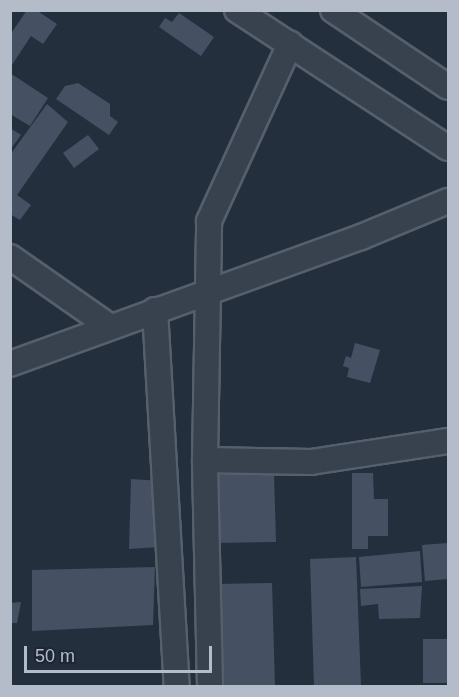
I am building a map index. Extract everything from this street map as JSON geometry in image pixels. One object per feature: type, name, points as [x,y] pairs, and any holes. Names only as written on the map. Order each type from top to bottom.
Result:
[{"type":"street","points":[[237,10],[448,148]]},
{"type":"street","points":[[333,10],[448,87]]},
{"type":"street","points":[[210,687],[205,460],[209,221],[290,44]]},
{"type":"street","points":[[10,364],[109,326],[361,237],[448,201]]},
{"type":"street","points":[[10,257],[109,326]]},
{"type":"street","points":[[155,310],[177,687]]},
{"type":"street","points":[[205,460],[311,462],[448,441]]},
{"type":"building","points":[[27,10],[36,10],[57,24],[43,44],[31,36],[10,68],[10,35]]},
{"type":"building","points":[[179,13],[214,37],[201,56],[159,27],[165,18],[172,22]]},
{"type":"building","points":[[10,73],[48,98],[30,126],[10,114]]},
{"type":"building","points":[[78,83],[110,104],[110,116],[118,122],[109,135],[56,99],[65,86]]},
{"type":"building","points":[[47,104],[68,122],[17,195],[31,205],[20,220],[10,214],[10,155]]},
{"type":"building","points":[[10,128],[21,135],[10,150]]},
{"type":"building","points":[[88,135],[99,149],[74,168],[63,153]]},
{"type":"building","points":[[355,343],[380,350],[370,383],[347,377],[349,368],[343,366],[346,356],[351,358]]},
{"type":"building","points":[[352,473],[373,473],[374,499],[388,499],[388,536],[368,536],[368,549],[352,549]]},
{"type":"building","points":[[274,474],[276,542],[216,543],[214,475]]},
{"type":"building","points":[[131,479],[161,481],[159,547],[129,549]]},
{"type":"building","points":[[448,543],[448,579],[425,581],[422,545]]},
{"type":"building","points":[[420,551],[422,582],[361,587],[359,557]]},
{"type":"building","points":[[356,557],[361,686],[314,686],[310,559]]},
{"type":"building","points":[[155,567],[153,625],[32,631],[32,570]]},
{"type":"building","points":[[272,583],[275,686],[219,686],[216,584]]},
{"type":"building","points":[[422,586],[420,618],[379,619],[378,604],[361,606],[360,589]]},
{"type":"building","points":[[21,602],[17,623],[10,623],[10,603]]},
{"type":"building","points":[[423,639],[448,639],[448,683],[423,683]]}]
